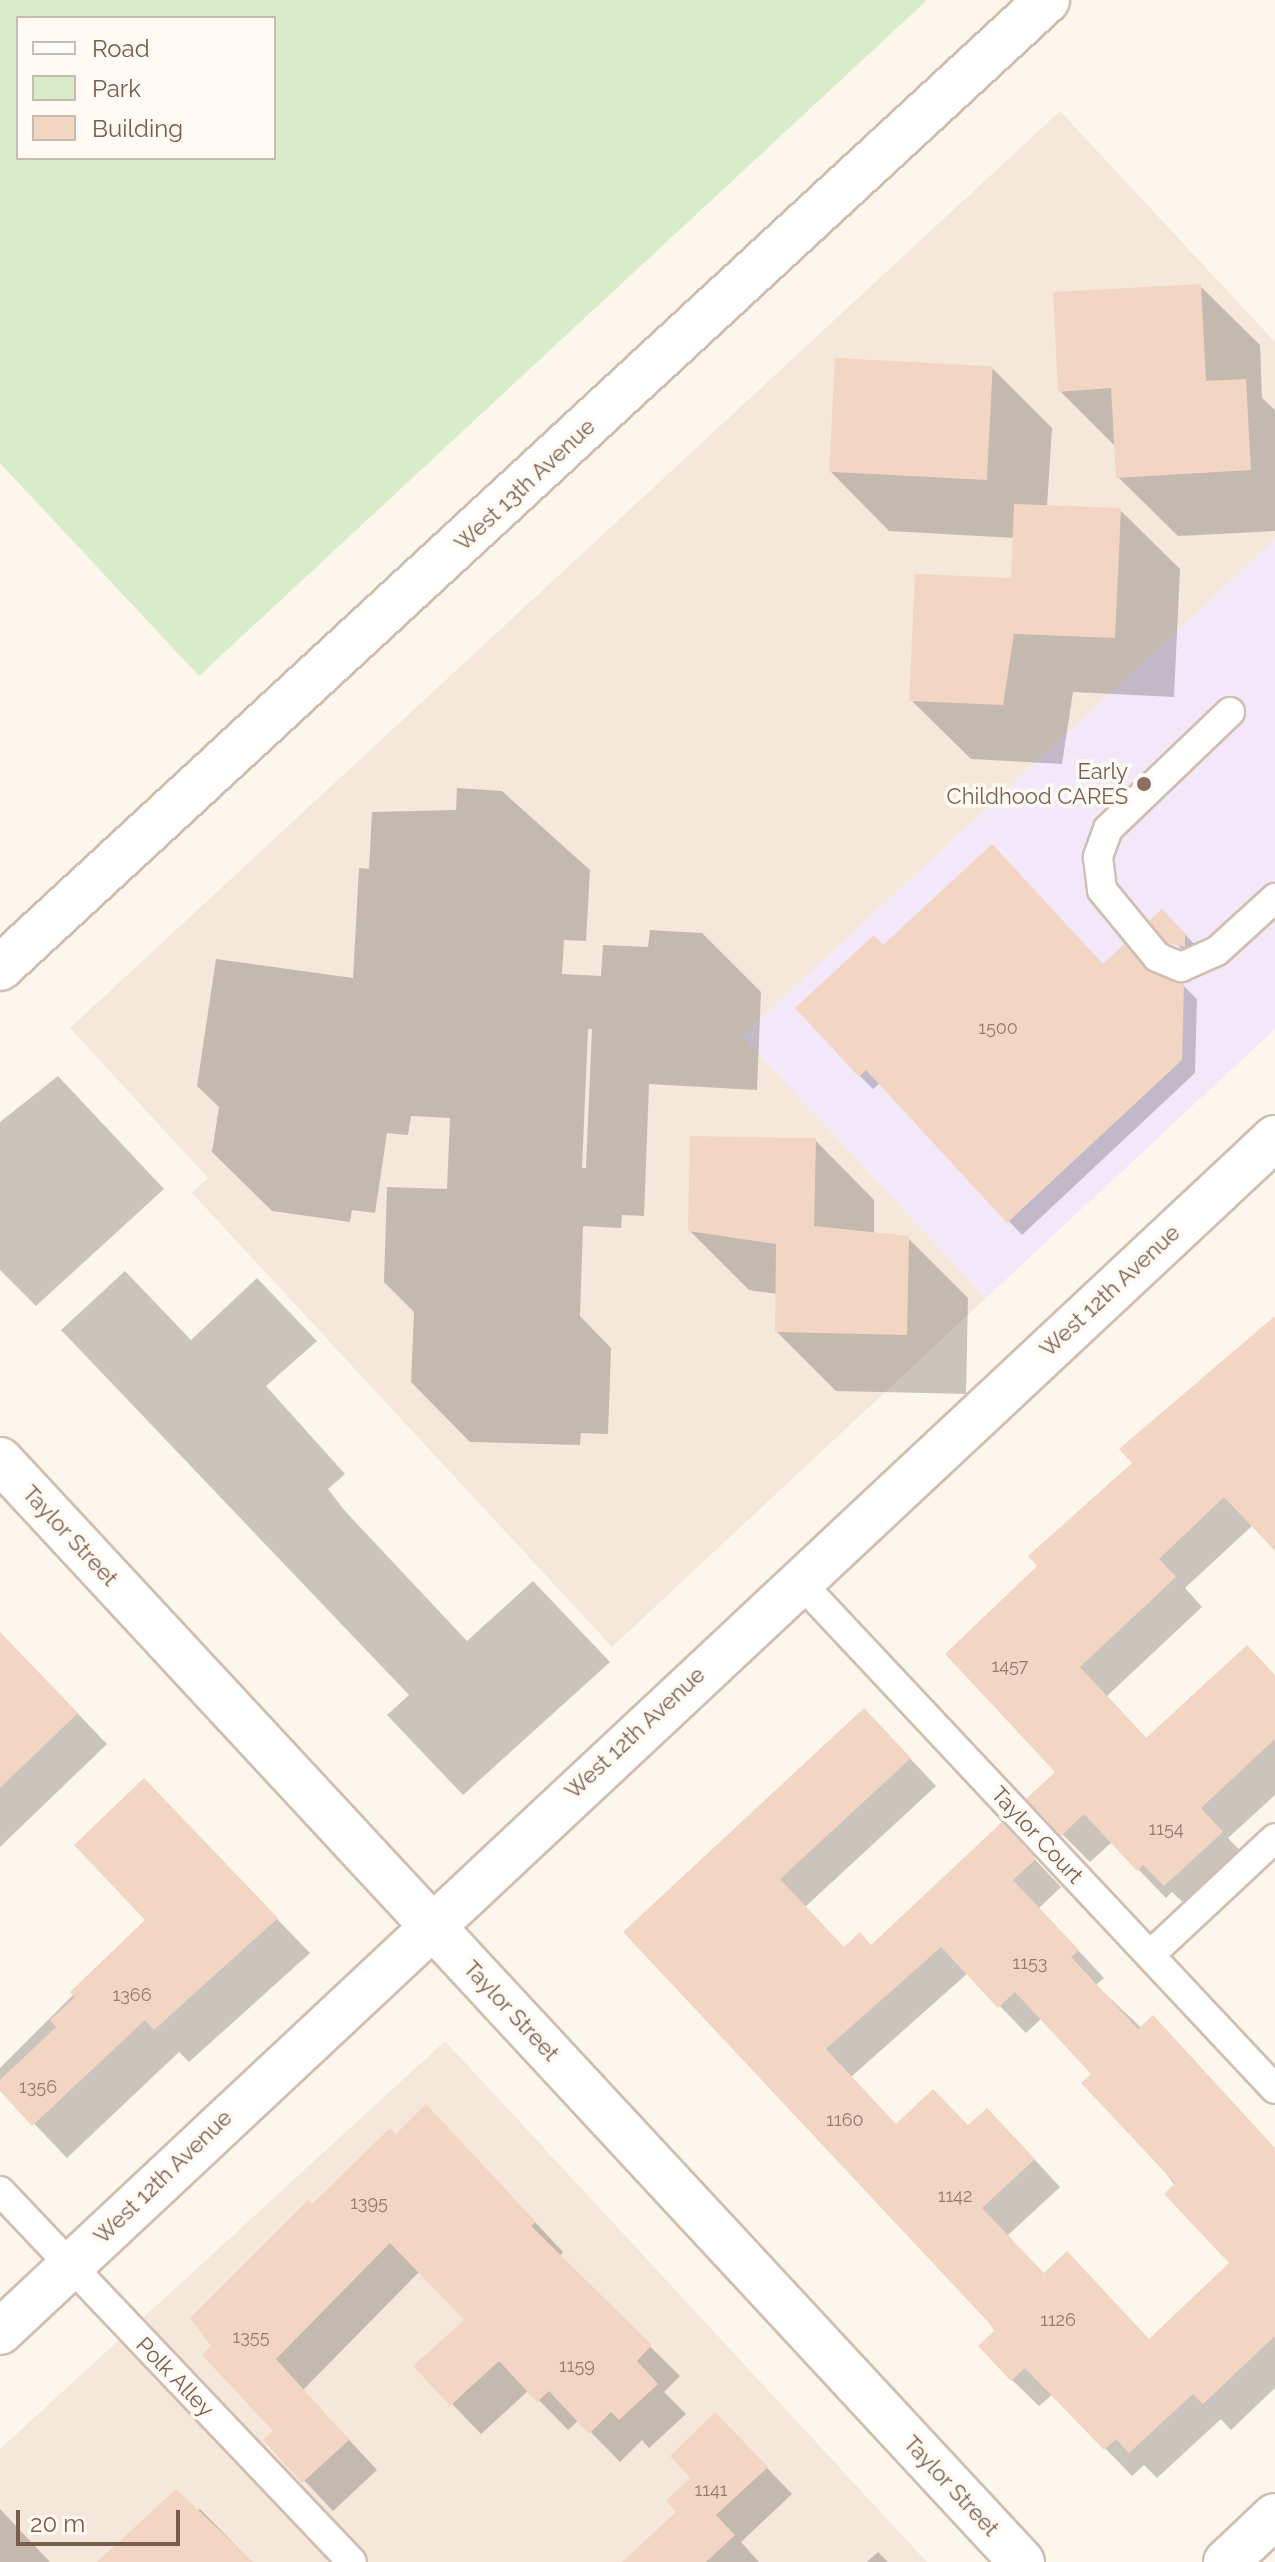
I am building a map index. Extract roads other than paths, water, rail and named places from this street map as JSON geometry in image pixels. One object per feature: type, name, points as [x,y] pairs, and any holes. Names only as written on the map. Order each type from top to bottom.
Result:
[{"type":"street","name":"West 13th Avenue","points":[[0,968],[1047,0]]},
{"type":"street","name":"West 12th Avenue","points":[[0,2332],[430,1924],[1275,1138]]},
{"type":"street","name":"Taylor Street","points":[[0,1460],[1022,2562]]},
{"type":"street","points":[[1226,2562],[1275,2516]]},
{"type":"lane","points":[[1230,712],[1108,829],[1098,857],[1102,890],[1157,957],[1181,967],[1217,951],[1275,898]]},
{"type":"lane","name":"Taylor Court","points":[[799,1581],[1275,2089]]},
{"type":"lane","points":[[1150,1955],[1275,1838]]},
{"type":"lane","name":"Polk Alley","points":[[0,2191],[352,2562]]},
{"type":"place","name":"Early Childhood CARES","points":[[1144,784]]}]
